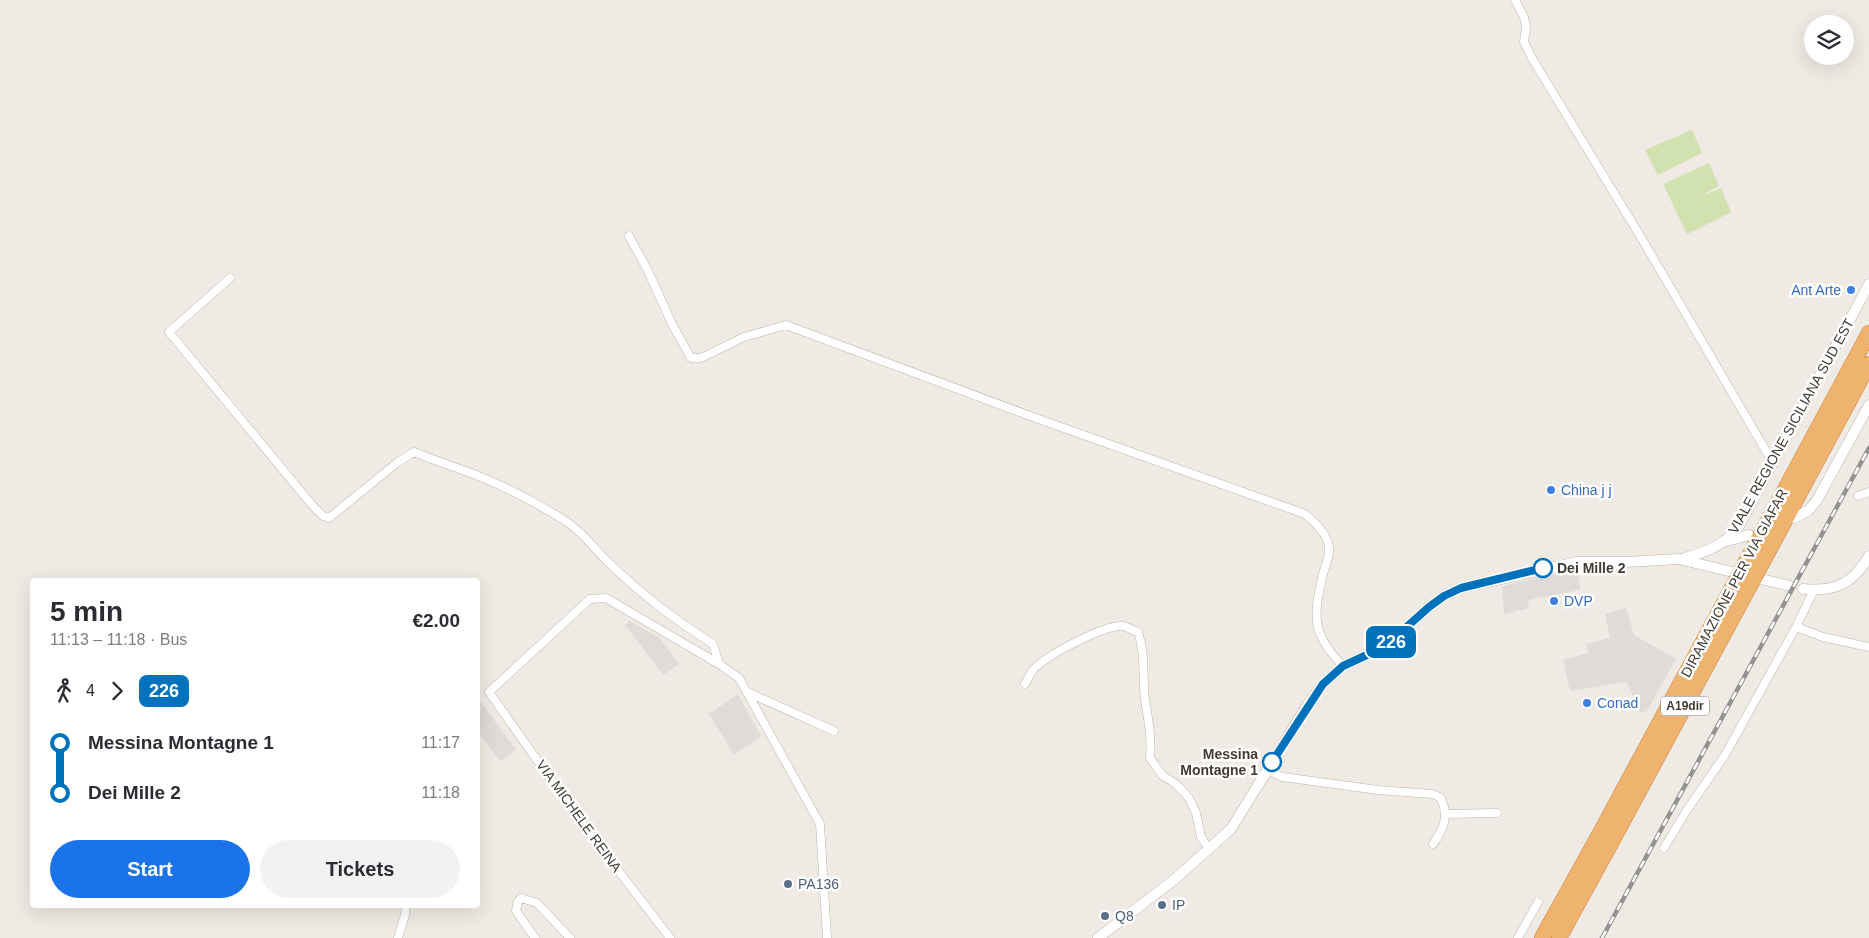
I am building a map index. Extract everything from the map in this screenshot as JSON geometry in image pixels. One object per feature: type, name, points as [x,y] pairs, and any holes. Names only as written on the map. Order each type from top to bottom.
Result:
[{"type":"highway","name":"DIRAMAZIONE PER VIA GIAFAR","points":[[1559,938],[1604,841],[1753,563],[1869,333]]},
{"type":"highway","name":"DIRAMAZIONE PER VIA GIAFAR","points":[[1753,563],[1869,364]]},
{"type":"highway","name":"DIRAMAZIONE PER VIA GIAFAR","points":[[1542,938],[1604,841]]},
{"type":"street","points":[[1515,0],[1524,17],[1526,27],[1524,42],[1533,60],[1642,239],[1774,463]]},
{"type":"street","points":[[629,236],[648,271],[672,324],[691,358],[701,358],[744,337],[786,325],[1033,417],[1304,514],[1319,526],[1330,548],[1317,602],[1316,626],[1327,650],[1343,666]]},
{"type":"street","points":[[230,278],[168,332],[312,505],[324,516],[329,518],[398,462],[414,452],[439,463],[471,473],[567,522],[587,538],[609,564],[673,618],[713,644],[719,664],[739,678],[820,824],[827,938]]},
{"type":"street","name":"VIALE REGIONE SICILIANA SUD EST","points":[[1726,541],[1739,526],[1869,284]]},
{"type":"street","points":[[1794,518],[1809,510],[1817,500],[1869,405]]},
{"type":"street","points":[[1858,496],[1869,492]]},
{"type":"street","name":"VIALE REGIONE SICILIANA SUD EST","points":[[1679,559],[1701,553],[1726,541],[1749,534]]},
{"type":"street","points":[[1803,588],[1814,590],[1831,588],[1845,583],[1855,576],[1869,556]]},
{"type":"street","points":[[1098,938],[1175,879],[1230,829],[1318,691],[1343,666],[1384,647],[1444,596],[1461,588],[1577,562],[1679,559],[1790,586]]},
{"type":"street","points":[[1664,848],[1687,810],[1725,755],[1814,590]]},
{"type":"street","name":"VIA MICHELE REINA","points":[[670,938],[578,818],[489,692],[590,599],[606,598],[719,664]]},
{"type":"street","points":[[1025,684],[1033,670],[1054,653],[1083,639],[1123,626],[1138,632],[1143,647],[1145,699],[1152,740],[1150,758],[1162,775],[1176,784],[1189,798],[1196,813],[1200,837],[1209,849]]},
{"type":"street","points":[[1796,626],[1823,638],[1869,647]]},
{"type":"street","points":[[747,692],[834,731]]},
{"type":"street","points":[[1267,769],[1290,778],[1378,790],[1432,794],[1441,798],[1446,808],[1445,823],[1434,844]]},
{"type":"street","points":[[1446,814],[1497,813]]},
{"type":"street","points":[[535,938],[516,911],[518,901],[522,898],[538,904],[570,938]]},
{"type":"street","points":[[1518,938],[1538,902]]},
{"type":"street","points":[[398,938],[405,908]]},
{"type":"green space","points":[[1692,130],[1702,153],[1658,175],[1645,150]]},
{"type":"green space","points":[[1709,163],[1719,186],[1697,198],[1721,188],[1731,212],[1687,234],[1663,184]]},
{"type":"shaded area","points":[[1578,568],[1580,590],[1528,600],[1529,608],[1504,614],[1502,586]]},
{"type":"shaded area","points":[[1626,608],[1634,635],[1676,659],[1647,711],[1640,713],[1627,682],[1570,691],[1563,660],[1589,653],[1586,644],[1610,638],[1605,614]]},
{"type":"shaded area","points":[[629,621],[660,638],[679,664],[663,675],[625,625]]},
{"type":"shaded area","points":[[738,694],[761,736],[734,755],[709,714]]},
{"type":"shaded area","points":[[480,701],[516,750],[500,761],[480,734]]},
{"type":"railway","points":[[1602,938],[1869,448]]},
{"type":"bus line","name":"226","points":[[1272,762],[1308,704],[1323,684],[1343,666],[1384,647],[1444,596],[1461,588],[1543,568]]},
{"type":"place","name":"Ant Arte","points":[[1851,290]]},
{"type":"place","name":"China j j","points":[[1551,490]]},
{"type":"place","name":"Dei Mille 2","points":[[1543,568]]},
{"type":"place","name":"DVP","points":[[1554,601]]},
{"type":"place","name":"Conad","points":[[1587,703]]},
{"type":"place","name":"Messina Montagne 1","points":[[1272,762]]},
{"type":"place","name":"PA136","points":[[788,884]]},
{"type":"place","name":"IP","points":[[1162,905]]},
{"type":"place","name":"Q8","points":[[1105,916]]}]
